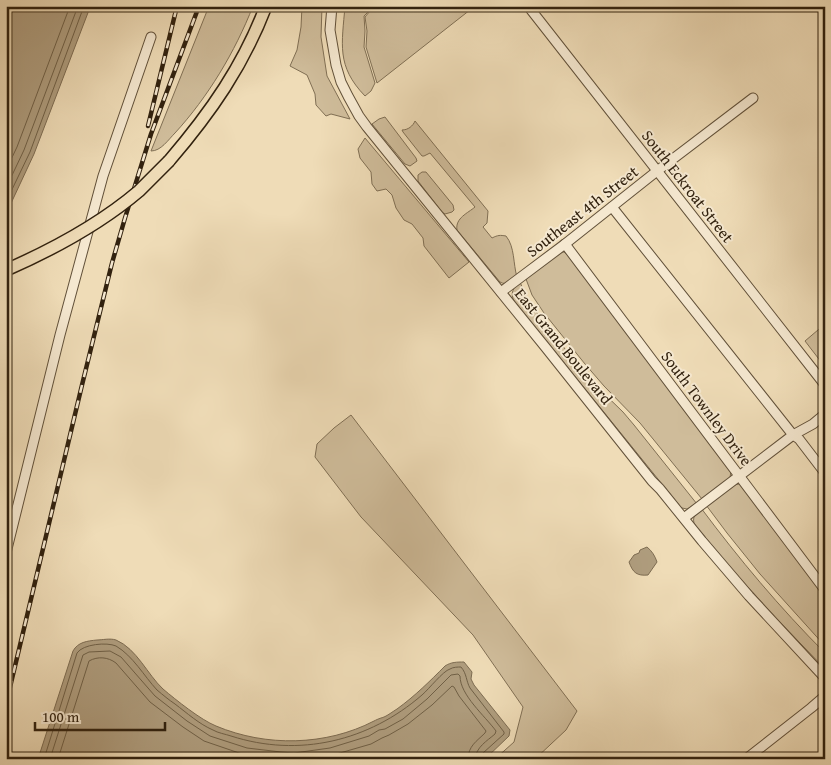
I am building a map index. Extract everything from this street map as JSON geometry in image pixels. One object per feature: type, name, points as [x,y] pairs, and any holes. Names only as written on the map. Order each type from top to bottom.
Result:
[{"type":"main road","points":[[6,270],[69,240],[102,219],[138,191],[169,161],[204,119],[229,82],[250,44],[266,6]]},
{"type":"street","name":"East Grand Boulevard","points":[[332,6],[330,30],[336,65],[341,82],[353,106],[367,127],[652,481],[743,590],[825,678]]},
{"type":"street","name":"South Eckroat Street","points":[[528,6],[825,385]]},
{"type":"street","points":[[6,554],[60,335],[103,176],[151,37]]},
{"type":"street","name":"Southeast 4th Street","points":[[501,292],[753,98]]},
{"type":"street","points":[[612,208],[825,473]]},
{"type":"street","name":"South Townley Drive","points":[[565,244],[825,590]]},
{"type":"street","points":[[684,518],[793,435],[806,429],[825,414]]},
{"type":"street","points":[[746,759],[825,696]]},
{"type":"shaded area","points":[[209,6],[253,6],[229,57],[199,104],[167,142],[155,151],[151,151]]},
{"type":"shaded area","points":[[302,6],[322,6],[321,37],[327,76],[350,119],[331,114],[326,116],[316,105],[315,94],[307,75],[290,66],[297,50]]},
{"type":"shaded area","points":[[345,6],[367,6],[369,11],[364,16],[364,47],[375,83],[371,91],[365,96],[349,75],[345,64],[342,43]]},
{"type":"shaded area","points":[[369,6],[475,6],[377,83],[366,47],[367,31],[365,17],[370,11]]},
{"type":"shaded area","points":[[385,117],[416,158],[417,161],[410,166],[405,164],[372,124]]},
{"type":"shaded area","points":[[415,121],[488,211],[487,223],[483,227],[492,238],[506,236],[509,240],[517,277],[511,281],[507,283],[500,282],[457,230],[460,219],[475,207],[430,153],[422,156],[403,132],[402,130],[413,125]]},
{"type":"shaded area","points":[[365,138],[469,262],[449,278],[424,246],[423,238],[412,224],[404,220],[396,208],[392,195],[386,189],[377,191],[372,184],[371,172],[360,158],[358,149]]},
{"type":"shaded area","points":[[426,172],[453,205],[454,210],[452,212],[445,214],[442,212],[418,181],[418,175]]},
{"type":"shaded area","points":[[561,252],[564,252],[571,258],[731,470],[730,478],[702,499],[640,423],[585,364],[532,295],[526,279]]},
{"type":"shaded area","points":[[520,282],[527,299],[534,309],[586,376],[623,412],[697,504],[687,509],[679,505],[514,301],[513,291]]},
{"type":"shaded area","points":[[825,324],[825,367],[805,341]]},
{"type":"shaded area","points":[[351,415],[577,711],[566,730],[535,759],[495,759],[514,742],[523,707],[473,635],[361,517],[315,457],[317,444]]},
{"type":"shaded area","points":[[739,484],[743,486],[825,595],[825,646],[760,574],[706,505],[734,485]]},
{"type":"shaded area","points":[[701,508],[760,583],[825,653],[825,669],[775,617],[695,525],[694,518]]},
{"type":"water","points":[[6,6],[89,6],[89,10],[34,154],[6,214]]},
{"type":"water","points":[[647,547],[657,562],[648,575],[641,575],[632,569],[629,562],[640,550]]},
{"type":"water","points":[[114,639],[130,649],[163,689],[210,723],[235,733],[275,740],[296,741],[336,735],[385,717],[416,694],[445,666],[456,662],[464,662],[472,672],[471,679],[474,685],[510,730],[509,736],[485,759],[38,759],[73,651],[80,644]]},
{"type":"railway","points":[[148,126],[177,6]]},
{"type":"railway","points":[[6,704],[112,263],[151,134],[199,6]]}]
